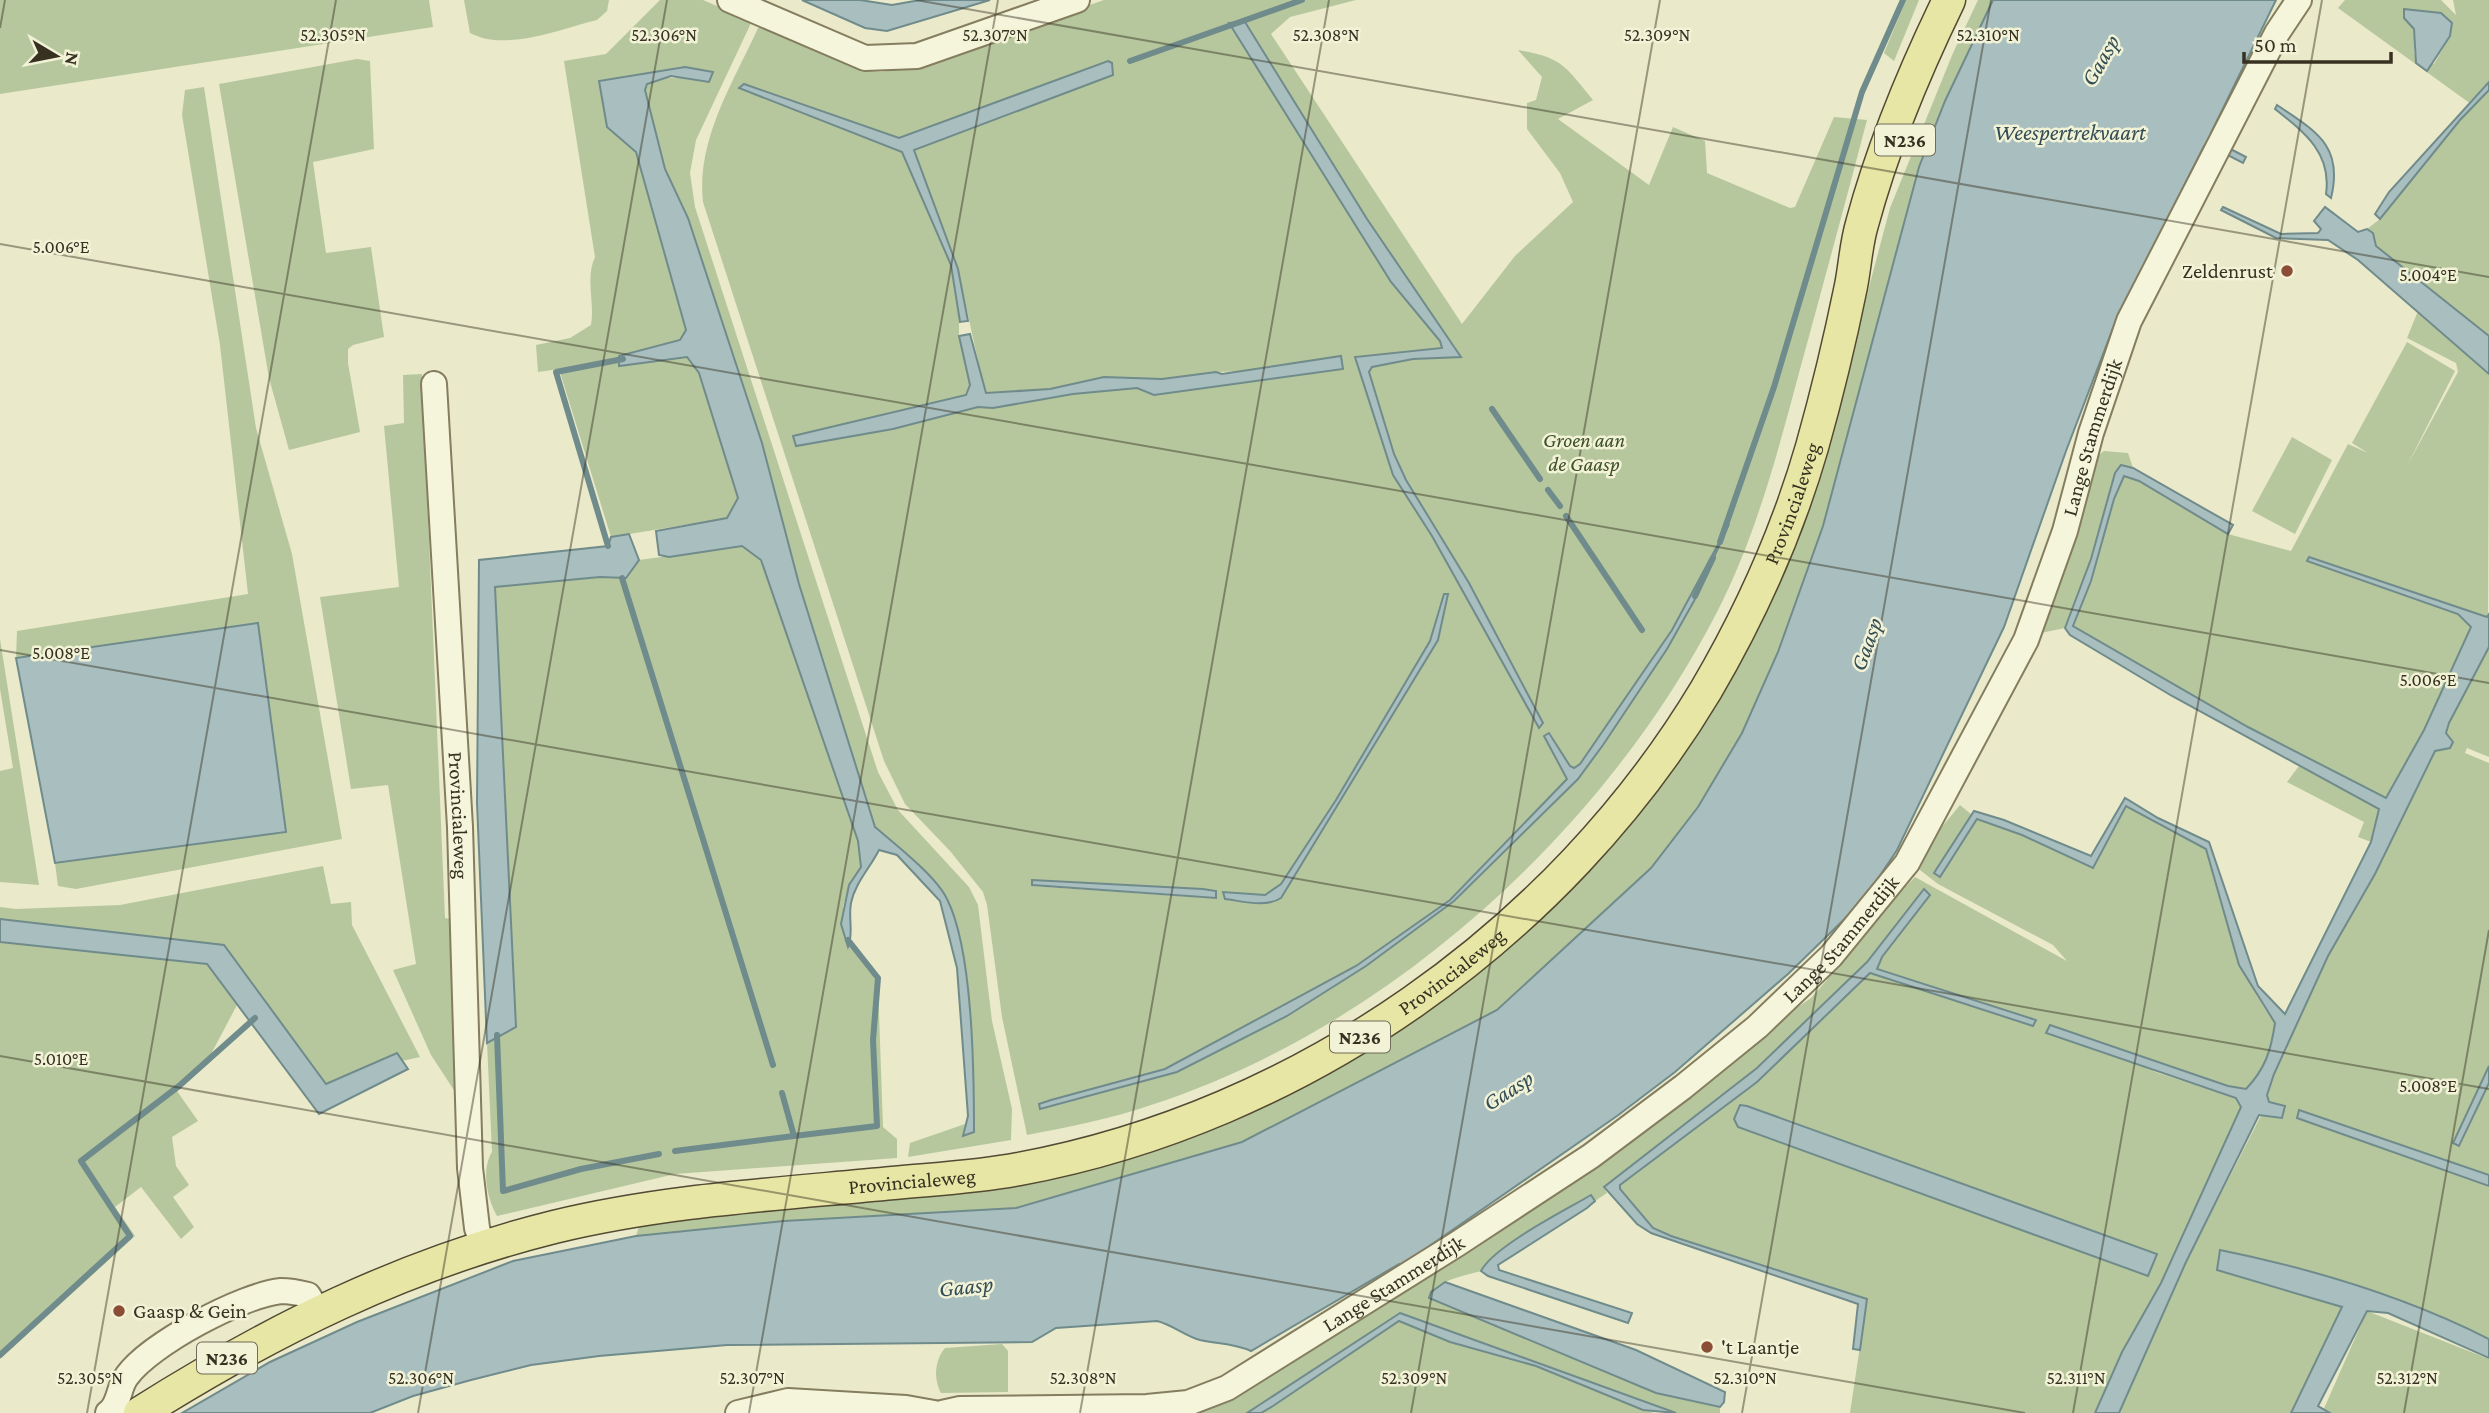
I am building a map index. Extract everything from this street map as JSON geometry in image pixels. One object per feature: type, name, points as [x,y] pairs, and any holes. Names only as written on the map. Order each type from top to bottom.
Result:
[{"type":"main road","name":"Provincialeweg","points":[[121,1411],[317,1311],[483,1247],[553,1227],[636,1210],[1020,1169],[1155,1131],[1254,1094],[1364,1035],[1473,957],[1561,878],[1594,842],[1668,747],[1707,688],[1770,561],[1798,490],[1812,447],[1852,284],[1860,230],[1887,143],[1922,55],[1949,0]]},
{"type":"main road","name":"Provincialeweg","points":[[1852,284],[1916,113],[1968,0]]},
{"type":"street","points":[[730,0],[865,58],[917,56],[1077,0]]},
{"type":"street","name":"Lange Stammerdijk","points":[[942,1413],[960,1409],[1147,1407],[1188,1403],[1227,1388],[1457,1244],[1591,1156],[1757,1027],[1831,956],[1910,859],[2026,640],[2066,531],[2091,433],[2129,321],[2277,33],[2299,0]]},
{"type":"street","name":"Provincialeweg","points":[[434,384],[460,827],[470,1168],[477,1228],[483,1247]]},
{"type":"street","name":"Provincialeweg","points":[[121,1411],[118,1391],[137,1364],[210,1316],[269,1293],[284,1291],[308,1295],[317,1311]]},
{"type":"street","points":[[738,1413],[788,1401],[906,1408],[934,1413]]},
{"type":"green space","points":[[0,0],[429,0],[433,27],[0,94]]},
{"type":"green space","points":[[464,0],[609,0],[607,11],[597,20],[533,37],[500,40],[470,33]]},
{"type":"green space","points":[[660,0],[703,0],[752,21],[696,140],[690,173],[695,207],[878,772],[898,810],[969,887],[978,905],[992,1021],[1012,1109],[1011,1140],[908,1157],[910,1143],[965,1124],[963,1135],[974,1132],[970,1012],[962,949],[956,922],[942,890],[914,860],[875,827],[799,584],[762,443],[665,169],[645,90],[647,84],[659,78],[688,78],[685,67],[600,81],[607,127],[636,152],[686,330],[680,340],[619,356],[619,366],[686,356],[699,373],[738,498],[727,518],[611,537],[559,369],[538,372],[536,345],[570,338],[591,325],[592,317],[590,282],[595,257],[564,61],[606,54]]},
{"type":"green space","name":"Groen aan de Gaasp","points":[[1104,0],[1356,0],[1290,17],[1271,34],[1462,324],[1515,256],[1573,202],[1560,173],[1527,129],[1527,103],[1536,100],[1542,77],[1518,50],[1545,56],[1569,71],[1593,100],[1558,119],[1649,185],[1673,127],[1705,141],[1707,173],[1790,208],[1795,207],[1834,117],[1867,120],[1782,435],[1754,526],[1716,614],[1669,695],[1613,772],[1550,846],[1479,913],[1403,974],[1323,1027],[1238,1071],[1151,1105],[1105,1119],[1027,1135],[1002,1017],[983,892],[950,851],[905,804],[884,761],[703,202],[702,179],[711,134],[758,28],[765,26],[867,71],[881,72],[915,66]],"holes":[[[1245,22],[1367,219],[1461,356],[1413,359],[1371,367],[1369,372],[1394,454],[1406,480],[1469,583],[1543,722],[1539,727],[1432,536],[1393,475],[1356,357],[1442,348],[1440,340],[1391,282],[1230,24]],[[1113,75],[914,150],[958,269],[985,393],[1050,389],[1104,377],[1162,379],[1216,372],[1343,368],[1155,395],[1137,388],[1073,394],[994,408],[978,407],[893,429],[796,446],[793,436],[966,395],[970,385],[959,336],[959,309],[951,265],[902,152],[740,88],[744,84],[899,138]],[[1704,569],[1667,649],[1578,779],[1454,901],[1366,966],[1287,1016],[1177,1072],[1054,1106],[1039,1104],[1165,1069],[1356,966],[1450,900],[1567,779],[1545,735],[1550,733],[1570,766],[1574,768],[1580,765],[1672,630]],[[1440,604],[1438,640],[1281,898],[1268,903],[1225,899],[1223,893],[1265,895],[1281,884],[1336,800],[1430,641]],[[1033,880],[1215,891],[1208,898],[1033,886]]]},
{"type":"green space","points":[[1906,0],[1919,0],[1894,61],[1884,53]]},
{"type":"green space","points":[[1978,0],[1993,0],[1945,101],[1919,167],[1823,526],[1778,652],[1742,733],[1698,807],[1651,868],[1497,1010],[1242,1142],[1016,1208],[784,1221],[636,1236],[640,1223],[1100,1163],[1517,935],[1779,577],[1812,502],[1890,208],[1953,53]]},
{"type":"green space","points":[[2345,0],[2441,0],[2456,15],[2453,0],[2489,0],[2489,82],[2471,104],[2338,8]],"holes":[[[2452,23],[2450,36],[2434,64],[2414,54],[2414,29]]]},
{"type":"green space","points":[[357,59],[370,61],[374,149],[313,162],[326,253],[371,247],[384,337],[353,345],[348,349],[360,432],[289,450],[269,378],[219,84]]},
{"type":"green space","points":[[204,87],[256,428],[292,554],[342,839],[76,889],[58,886],[55,863],[286,832],[258,623],[16,658],[17,631],[248,594],[220,345],[182,115],[185,90]]},
{"type":"green space","points":[[2489,90],[2489,336],[2376,246],[2373,233],[2367,229],[2380,219],[2460,120]]},
{"type":"green space","points":[[2418,311],[2489,374],[2488,617],[2310,557],[2308,561],[2458,614],[2471,627],[2424,730],[2386,799],[2248,727],[2073,626],[2124,476],[2139,481],[2228,534],[2291,551],[2348,444],[2368,453],[2352,443],[2407,342],[2455,371],[2407,466],[2458,372],[2456,363],[2407,338]]},
{"type":"green space","points":[[422,374],[445,918],[455,920],[463,1104],[431,1055],[393,970],[416,964],[388,785],[351,789],[320,597],[399,587],[384,426],[404,423],[403,375]]},
{"type":"green space","points":[[2292,437],[2332,460],[2295,534],[2252,511]]},
{"type":"green space","points":[[2104,451],[2128,453],[2133,468],[2121,465],[2115,473],[2091,559],[2065,628],[2036,634],[2095,458]]},
{"type":"green space","points":[[742,546],[761,559],[858,841],[861,867],[849,885],[843,907],[849,946],[851,940],[878,984],[883,1127],[897,1139],[897,1158],[675,1174],[497,1216],[490,1201],[486,1175],[492,1152],[487,1043],[516,1027],[495,587],[600,577],[626,578],[639,560]]},
{"type":"green space","points":[[0,639],[39,885],[0,882],[0,771],[13,768],[0,689]]},
{"type":"green space","points":[[2489,647],[2489,757],[2467,748],[2465,753],[2489,763],[2489,1066],[2453,1143],[2460,1146],[2489,1083],[2489,1339],[2424,1310],[2358,1286],[2221,1250],[2342,1307],[2291,1413],[2119,1413],[2186,1262],[2268,1102],[2267,1095],[2274,1074],[2328,956],[2375,874],[2435,751],[2450,748],[2453,742],[2446,733],[2449,723]]},
{"type":"green space","points":[[2299,766],[2379,809],[2371,842],[2358,837],[2364,822],[2287,782]]},
{"type":"green space","points":[[1960,805],[1972,815],[1934,873],[1940,877],[1976,818],[2093,867],[2125,806],[2206,849],[2241,961],[2261,1003],[2275,1023],[2266,1059],[2246,1089],[2228,1086],[2050,1026],[2158,1073],[2236,1098],[2241,1107],[2161,1283],[2122,1352],[2095,1413],[1850,1413],[1867,1299],[1653,1228],[1620,1189],[1620,1184],[1757,1082],[1870,973],[2033,1026],[2036,1020],[1877,969],[1882,957],[1867,962],[1757,1068],[1604,1187],[1607,1193],[1595,1201],[1590,1195],[1514,1240],[1488,1261],[1481,1271],[1438,1286],[1429,1297],[1656,1393],[1720,1407],[1720,1413],[1676,1413],[1400,1313],[1247,1413],[1130,1413],[1192,1405],[1811,998],[1827,980],[1837,959],[1915,877],[2067,961],[2053,945],[1938,884],[1916,867],[1916,858]],"holes":[[[1899,1162],[2157,1254],[2147,1276]]]},
{"type":"green space","points":[[323,866],[331,904],[351,902],[352,925],[420,1057],[402,1061],[396,1053],[326,1085],[224,945],[0,919],[0,907],[16,909],[120,905]]},
{"type":"green space","points":[[0,942],[207,964],[237,1005],[210,1056],[177,1091],[198,1121],[172,1137],[176,1166],[189,1185],[173,1197],[194,1227],[181,1239],[141,1187],[115,1207],[135,1236],[0,1359]]},
{"type":"green space","points":[[2367,1311],[2489,1359],[2489,1413],[2322,1413]]},
{"type":"green space","points":[[1399,1321],[1450,1342],[1536,1366],[1654,1413],[1261,1413]]},
{"type":"green space","points":[[1002,1344],[1008,1351],[1008,1392],[941,1393],[936,1369],[945,1348]]},
{"type":"water","points":[[802,0],[860,0],[892,5],[920,0],[990,0],[887,31],[865,28]]},
{"type":"water","name":"Weespertrekvaart","points":[[1993,0],[2276,0],[2211,133],[2215,141],[2246,157],[2243,163],[2212,147],[2204,146],[2115,323],[2066,451],[2004,627],[1897,850],[1863,901],[1788,974],[1675,1072],[1617,1116],[1402,1265],[1399,1264],[1251,1351],[1200,1340],[1157,1321],[1056,1328],[1032,1342],[727,1345],[531,1365],[413,1396],[370,1413],[182,1413],[270,1362],[357,1322],[513,1261],[636,1236],[784,1221],[1016,1208],[1242,1142],[1497,1010],[1651,868],[1698,807],[1742,733],[1778,652],[1823,526],[1919,167],[1945,101]]},
{"type":"water","points":[[2404,9],[2441,13],[2452,23],[2450,36],[2427,71],[2416,63],[2414,29],[2404,18]]},
{"type":"water","points":[[1245,22],[1367,219],[1461,357],[1413,359],[1372,367],[1369,372],[1394,454],[1406,480],[1469,583],[1543,723],[1539,728],[1432,536],[1393,475],[1355,357],[1442,348],[1440,341],[1391,282],[1229,23]]},
{"type":"water","points":[[1108,61],[1112,63],[1113,75],[914,150],[958,269],[968,321],[960,322],[951,265],[902,152],[739,88],[744,84],[899,138]]},
{"type":"water","points":[[685,67],[713,72],[709,82],[671,76],[647,84],[645,90],[665,169],[688,218],[762,443],[799,584],[875,827],[934,880],[947,899],[956,921],[967,980],[973,1078],[974,1132],[963,1136],[968,1116],[957,968],[940,901],[897,855],[879,850],[853,896],[848,947],[841,924],[849,885],[861,867],[858,841],[761,560],[742,546],[669,557],[659,555],[656,531],[727,518],[738,498],[699,373],[687,357],[619,366],[619,356],[680,340],[686,330],[636,152],[607,127],[599,81]]},
{"type":"water","points":[[2489,82],[2489,90],[2460,120],[2380,219],[2375,214],[2389,192]]},
{"type":"water","points":[[2277,105],[2314,132],[2330,152],[2334,180],[2331,198],[2326,194],[2325,167],[2320,155],[2305,135],[2275,109]]},
{"type":"water","points":[[2223,207],[2281,234],[2318,233],[2321,229],[2314,221],[2325,207],[2358,232],[2367,229],[2373,233],[2376,246],[2489,336],[2489,374],[2358,260],[2328,240],[2276,238],[2221,210]]},
{"type":"water","points":[[970,334],[986,393],[1050,389],[1104,377],[1162,379],[1216,372],[1222,374],[1341,356],[1343,369],[1154,395],[1137,388],[1073,394],[993,408],[978,407],[893,429],[796,446],[793,436],[966,395],[970,385],[959,336]]},
{"type":"water","points":[[2121,465],[2133,468],[2233,525],[2228,534],[2139,481],[2124,476],[2114,499],[2091,581],[2073,626],[2248,727],[2386,798],[2424,730],[2471,627],[2458,614],[2307,561],[2309,557],[2487,617],[2489,614],[2489,647],[2449,723],[2446,733],[2453,742],[2450,748],[2435,751],[2375,874],[2328,956],[2274,1074],[2267,1095],[2269,1102],[2285,1106],[2282,1118],[2259,1115],[2186,1262],[2119,1413],[2095,1413],[2122,1352],[2161,1283],[2241,1107],[2236,1098],[2046,1033],[2050,1025],[2228,1086],[2246,1089],[2266,1059],[2275,1023],[2239,965],[2206,849],[2126,806],[2093,868],[2022,835],[1977,819],[1940,877],[1934,873],[1974,811],[2004,820],[2091,856],[2125,798],[2158,818],[2209,842],[2258,986],[2285,1014],[2371,842],[2379,809],[2172,696],[2070,635],[2065,628],[2091,559],[2115,473]]},
{"type":"water","points":[[1729,524],[1694,601],[1667,649],[1603,745],[1578,779],[1454,901],[1366,966],[1287,1016],[1177,1072],[1040,1109],[1039,1104],[1051,1100],[1165,1069],[1356,966],[1450,900],[1567,779],[1544,736],[1549,733],[1570,766],[1574,768],[1580,764],[1672,630]]},
{"type":"water","points":[[629,534],[639,560],[626,578],[600,577],[495,587],[516,1027],[487,1043],[477,803],[479,560],[608,546],[611,537]]},
{"type":"water","points":[[1444,594],[1448,594],[1438,640],[1281,898],[1268,903],[1225,899],[1223,892],[1265,895],[1281,884],[1336,800],[1430,641]]},
{"type":"water","points":[[258,623],[286,832],[55,863],[16,658]]},
{"type":"water","points":[[1032,880],[1203,889],[1216,891],[1216,898],[1032,885]]},
{"type":"water","points":[[1924,889],[1930,895],[1882,957],[1877,969],[2036,1020],[2033,1026],[1870,973],[1757,1082],[1620,1185],[1620,1189],[1653,1228],[1867,1299],[1860,1350],[1853,1349],[1858,1304],[1651,1233],[1637,1224],[1604,1187],[1757,1068],[1867,962]]},
{"type":"water","points":[[0,919],[224,945],[326,1084],[397,1053],[408,1069],[319,1114],[207,964],[0,942]]},
{"type":"water","points":[[2489,1066],[2489,1083],[2459,1146],[2453,1143]]},
{"type":"water","points":[[1740,1105],[2157,1254],[2148,1276],[1738,1127],[1734,1119]]},
{"type":"water","points":[[2299,1110],[2489,1175],[2489,1186],[2297,1118]]},
{"type":"water","points":[[1591,1195],[1595,1201],[1587,1208],[1498,1265],[1499,1270],[1632,1313],[1628,1323],[1488,1276],[1481,1271],[1488,1261],[1514,1240]]},
{"type":"water","points":[[2220,1250],[2324,1275],[2424,1310],[2489,1339],[2489,1358],[2388,1313],[2367,1311],[2318,1406],[2330,1413],[2291,1413],[2342,1307],[2217,1270]]},
{"type":"water","points":[[1445,1282],[1636,1350],[1725,1392],[1724,1402],[1720,1407],[1656,1393],[1429,1298],[1431,1292]]},
{"type":"water","points":[[1400,1313],[1676,1413],[1643,1410],[1536,1366],[1450,1342],[1399,1321],[1273,1406],[1261,1413],[1247,1413]]},
{"type":"waterway","points":[[1130,61],[1302,0]]},
{"type":"waterway","points":[[1720,542],[1774,387],[1862,92],[1903,0]]},
{"type":"waterway","points":[[608,546],[556,372],[623,359]]},
{"type":"waterway","points":[[1492,409],[1540,479]]},
{"type":"waterway","points":[[1548,490],[1560,506]]},
{"type":"waterway","points":[[1566,516],[1642,630]]},
{"type":"waterway","points":[[1695,596],[1713,558]]},
{"type":"waterway","points":[[622,578],[773,1065]]},
{"type":"waterway","points":[[782,1093],[794,1136],[877,1126],[873,1040],[878,978],[848,940]]},
{"type":"waterway","points":[[0,1355],[130,1236],[81,1161],[179,1086],[255,1018]]},
{"type":"waterway","points":[[497,1035],[503,1191],[581,1169],[659,1154]]},
{"type":"waterway","points":[[675,1151],[794,1136]]},
{"type":"place","name":"Zeldenrust","points":[[2287,271]]},
{"type":"place","name":"Gaasp & Gein","points":[[119,1311]]},
{"type":"place","name":"'t Laantje","points":[[1707,1347]]},
{"type":"water label","name":"Gaasp","points":[[2100,60]]},
{"type":"water label","name":"Gaasp","points":[[1866,644]]},
{"type":"water label","name":"Gaasp","points":[[1508,1090]]},
{"type":"water label","name":"Gaasp","points":[[966,1286]]}]
